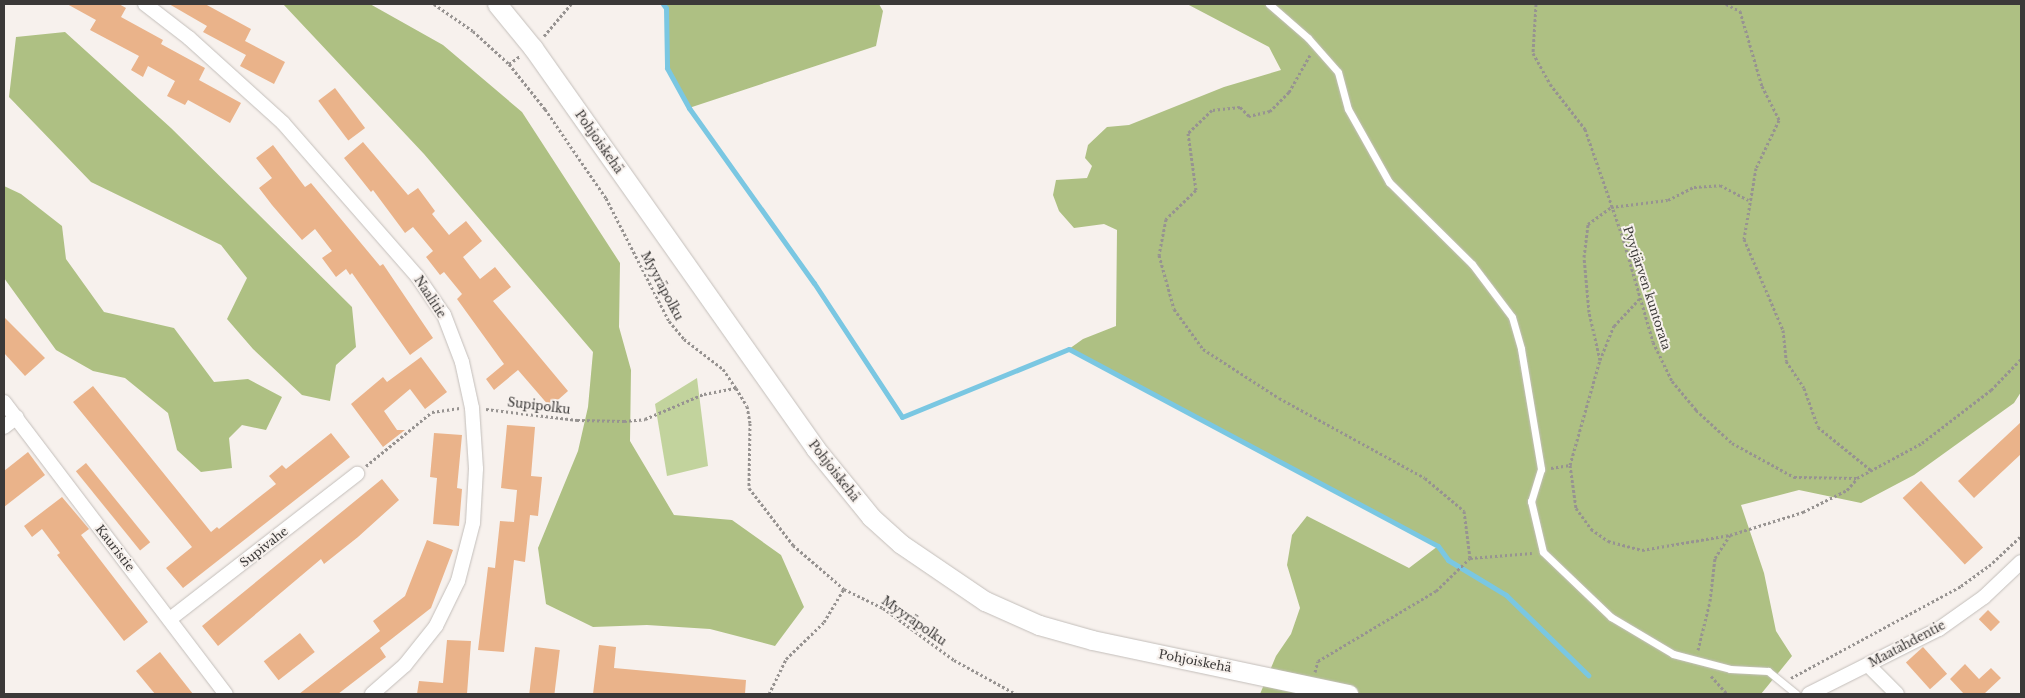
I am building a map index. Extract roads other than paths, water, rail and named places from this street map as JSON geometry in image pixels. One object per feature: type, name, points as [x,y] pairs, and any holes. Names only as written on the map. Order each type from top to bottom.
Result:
[{"type":"main road","name":"Pohjoiskehä","points":[[497,4],[533,48],[815,448],[871,517],[901,544],[984,600],[1039,625],[1092,640],[1313,685],[1348,694]]},
{"type":"street","name":"Naalitie","points":[[145,4],[189,38],[282,123],[417,276],[444,315],[462,362],[472,408],[476,469],[474,523],[458,582],[436,626],[405,665],[372,694]]},
{"type":"street","name":"Kauristie","points":[[4,402],[226,694]]},
{"type":"street","points":[[4,427],[17,417]]},
{"type":"street","name":"Supivahe","points":[[170,620],[356,474]]},
{"type":"street","name":"Maatähdentie","points":[[1808,694],[1939,629],[1984,597],[2021,562]]},
{"type":"street","points":[[1868,665],[1897,694]]},
{"type":"lane","points":[[1269,4],[1315,45],[1338,72],[1348,108],[1389,182],[1472,264],[1512,317],[1521,350],[1540,469],[1531,500],[1543,552],[1611,618],[1673,654],[1730,669],[1768,671],[1796,694]]},
{"type":"waterway","points":[[663,4],[666,8],[667,68],[689,108],[814,283],[902,417],[1069,349],[1438,546],[1448,560],[1506,595],[1588,675]]}]
